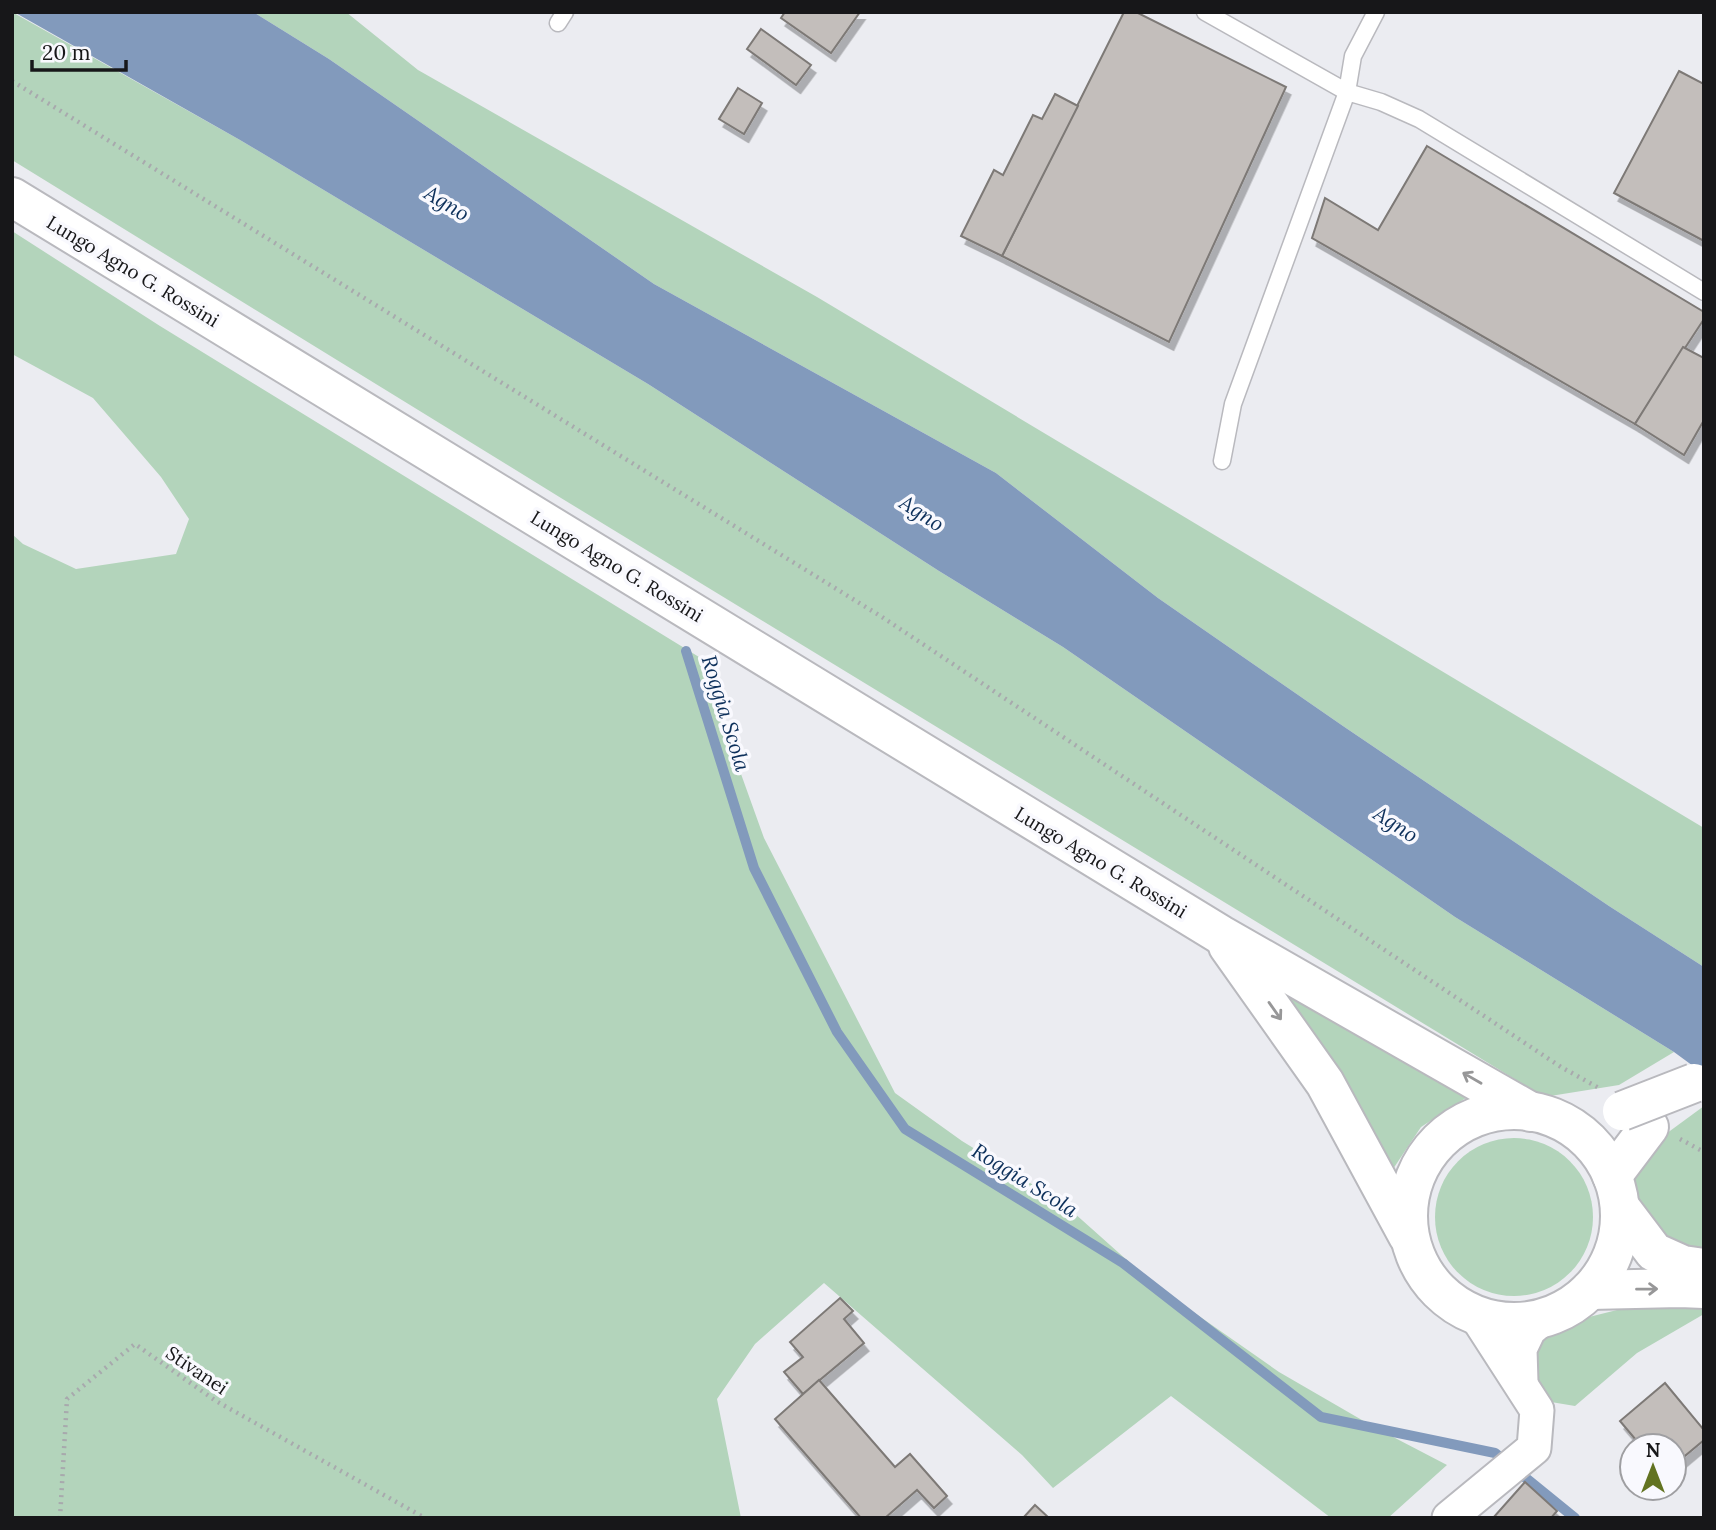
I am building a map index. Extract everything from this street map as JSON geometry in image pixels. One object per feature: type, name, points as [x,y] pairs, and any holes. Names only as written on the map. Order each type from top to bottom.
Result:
[{"type":"main road","name":"Lungo Agno G. Rossini","points":[[12,197],[1221,935],[1582,1135],[1599,1154],[1616,1191],[1654,1252],[1683,1265],[1704,1268]]},
{"type":"main road","name":"Lungo Agno G. Rossini","points":[[1221,935],[1325,1083],[1409,1236],[1421,1271],[1445,1298],[1477,1317],[1514,1323],[1542,1319],[1568,1308],[1590,1290],[1608,1265],[1618,1237],[1616,1191]]},
{"type":"main road","points":[[1546,1116],[1636,1115],[1699,1080]]},
{"type":"main road","name":"Lungo Agno G. Rossini","points":[[1409,1236],[1408,1201],[1418,1168],[1438,1141],[1467,1121],[1500,1111],[1546,1116]]},
{"type":"main road","points":[[1616,1191],[1636,1115]]},
{"type":"main road","points":[[1590,1290],[1704,1289]]},
{"type":"street","points":[[1449,1518],[1534,1448],[1537,1410],[1477,1317]]},
{"type":"street","points":[[1521,1382],[1520,1349],[1529,1330],[1542,1319]]},
{"type":"lane","points":[[1205,12],[1347,92],[1381,102],[1419,119],[1704,292]]},
{"type":"lane","points":[[1222,461],[1233,404],[1347,92],[1353,56],[1376,12]]},
{"type":"path","points":[[12,81],[881,617],[1561,1067],[1636,1115],[1704,1152]]},
{"type":"path","name":"Stivanei","points":[[60,1518],[66,1399],[135,1344],[216,1401],[425,1518]]},
{"type":"green space","points":[[12,12],[240,140],[648,384],[939,571],[1063,647],[1455,917],[1674,1052],[1619,1085],[1544,1097],[12,160]]},
{"type":"green space","points":[[253,12],[346,12],[418,70],[817,297],[1704,828],[1704,967],[1609,906],[1158,598],[996,473],[654,284],[329,59]]},
{"type":"green space","points":[[12,231],[160,326],[699,657],[764,838],[895,1093],[962,1141],[1064,1204],[1156,1286],[1279,1372],[1374,1427],[1447,1465],[1388,1518],[1331,1518],[1171,1396],[1053,1488],[1022,1455],[824,1283],[755,1344],[717,1399],[741,1518],[12,1518],[12,534],[23,544],[76,569],[176,554],[189,519],[161,477],[93,398],[12,354]]},
{"type":"green space","points":[[1264,969],[1472,1094],[1421,1127],[1391,1172]]},
{"type":"green space","points":[[1704,1106],[1704,1250],[1682,1247],[1644,1218],[1634,1176],[1659,1139]]},
{"type":"green space","points":[[1514,1138],[1544,1144],[1570,1161],[1587,1187],[1593,1217],[1587,1247],[1570,1273],[1544,1290],[1514,1296],[1484,1290],[1458,1273],[1441,1247],[1435,1217],[1441,1187],[1458,1161],[1484,1144]]},
{"type":"green space","points":[[1704,1306],[1704,1314],[1637,1353],[1575,1406],[1551,1402],[1538,1388],[1532,1366],[1536,1346],[1558,1329],[1589,1317],[1629,1307]]},
{"type":"water","name":"Agno","points":[[14,12],[253,12],[329,59],[654,284],[996,473],[1158,598],[1609,906],[1704,967],[1704,1074],[1674,1052],[1455,917],[1063,647],[939,571],[648,384],[240,140]]},
{"type":"building","points":[[785,12],[860,12],[831,53],[781,18]]},
{"type":"building","points":[[1124,12],[1136,12],[1286,87],[1169,342],[1002,256]]},
{"type":"building","points":[[761,29],[811,65],[796,85],[747,49]]},
{"type":"building","points":[[1679,71],[1704,84],[1704,241],[1614,193]]},
{"type":"building","points":[[738,88],[762,103],[744,134],[719,119]]},
{"type":"building","points":[[1055,94],[1078,106],[1002,256],[961,236],[994,170],[1003,175],[1033,115],[1042,119]]},
{"type":"building","points":[[1427,146],[1704,312],[1704,319],[1635,424],[1312,238],[1325,198],[1378,230]]},
{"type":"building","points":[[1683,347],[1704,358],[1704,420],[1684,455],[1635,424]]},
{"type":"building","points":[[840,1298],[853,1311],[844,1319],[864,1343],[803,1394],[784,1372],[803,1357],[790,1342]]},
{"type":"building","points":[[819,1380],[895,1467],[910,1454],[947,1496],[934,1508],[917,1490],[885,1518],[861,1518],[775,1419]]},
{"type":"building","points":[[1665,1383],[1704,1430],[1704,1440],[1688,1453],[1688,1432],[1629,1432],[1620,1421]]},
{"type":"building","points":[[1525,1482],[1557,1511],[1551,1518],[1493,1518]]},
{"type":"building","points":[[1035,1505],[1049,1518],[1023,1518]]},
{"type":"waterway","name":"Roggia Scola","points":[[686,651],[754,868],[837,1032],[905,1129],[1123,1263],[1321,1417],[1495,1453],[1575,1518]]}]
